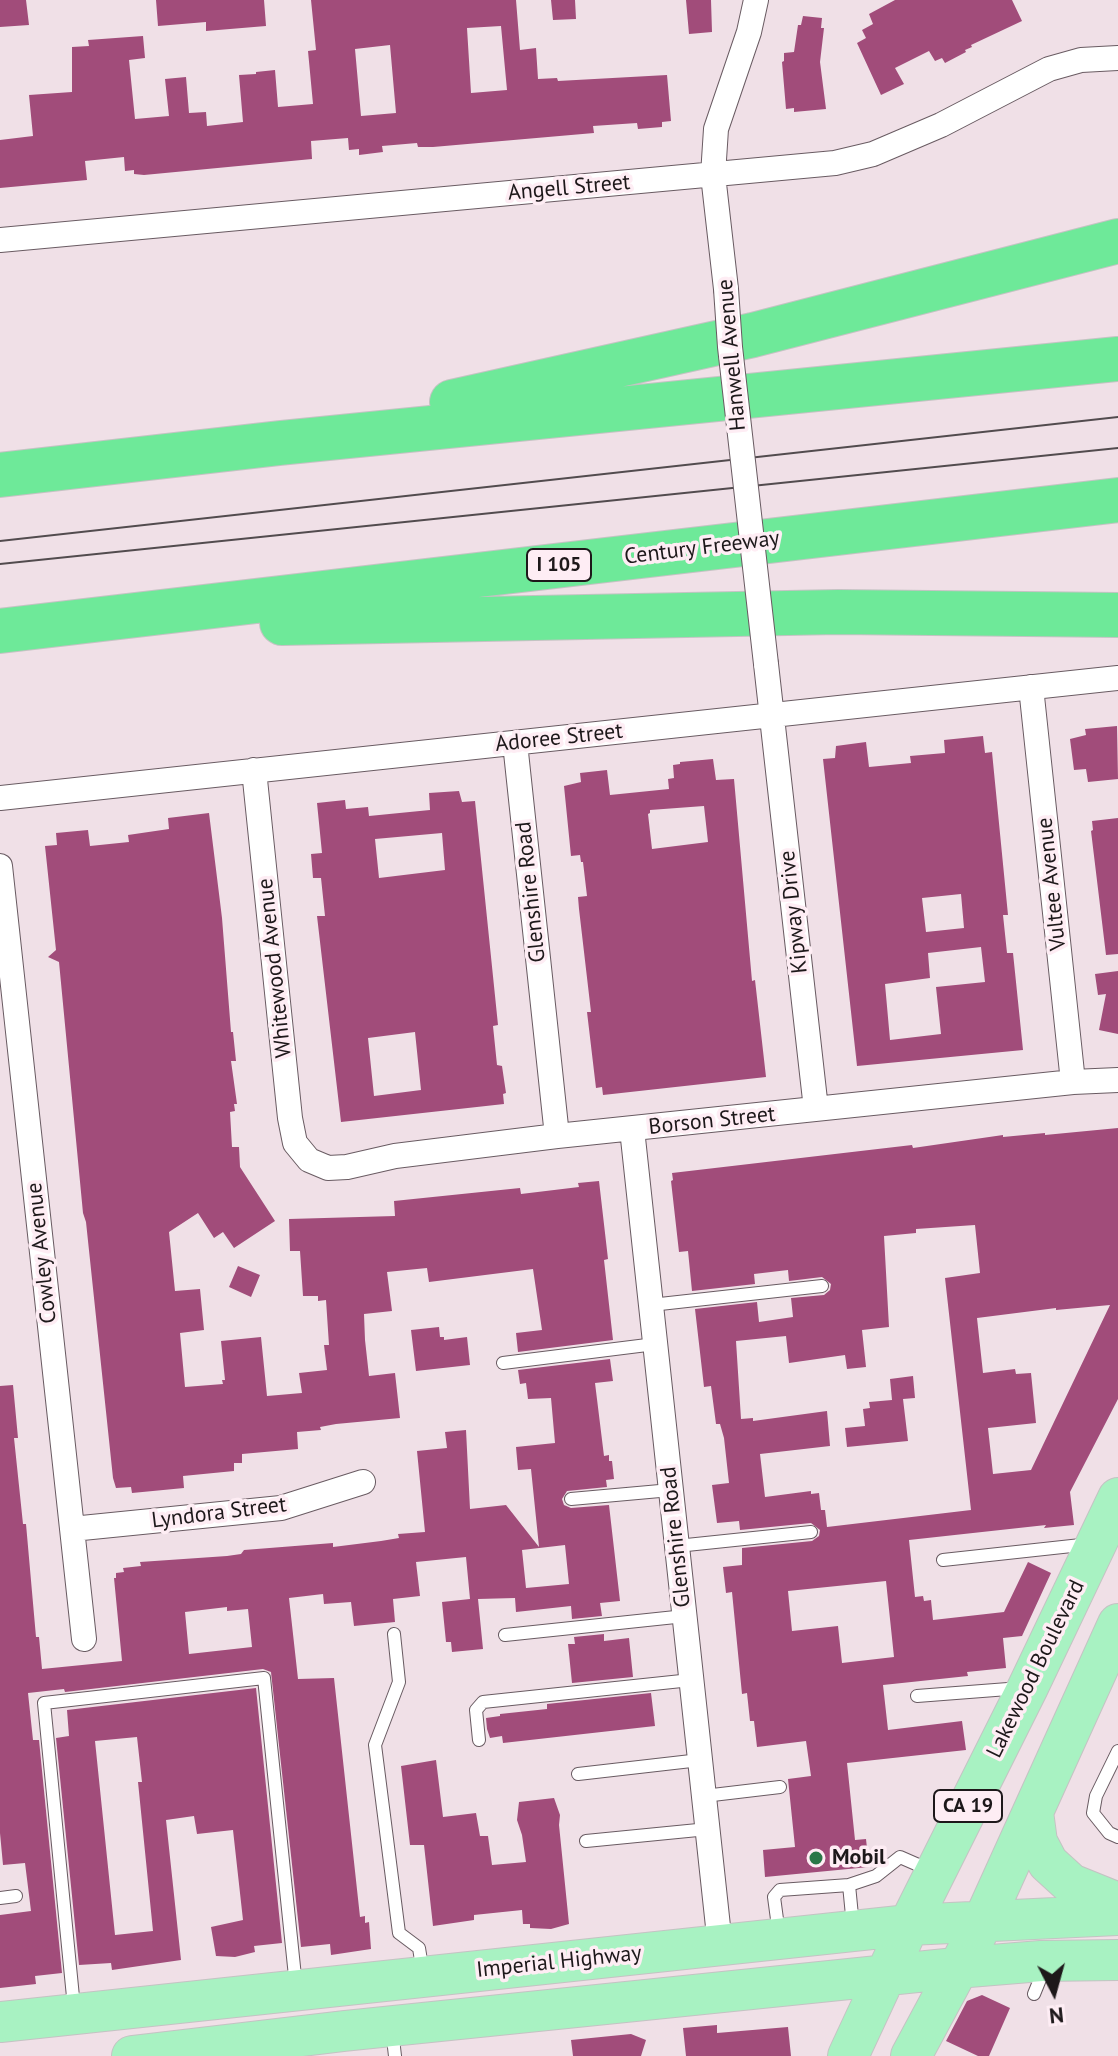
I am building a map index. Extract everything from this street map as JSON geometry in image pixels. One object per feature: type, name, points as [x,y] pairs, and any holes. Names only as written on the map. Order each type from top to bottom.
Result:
[{"type":"highway","points":[[280,443],[753,335],[1118,241]]},
{"type":"highway","points":[[0,475],[280,443],[1118,359]]},
{"type":"highway","name":"Century Freeway","points":[[0,631],[1118,500]]},
{"type":"highway","points":[[0,639],[208,625],[473,619],[838,612],[1118,615]]},
{"type":"main road","name":"Lakewood Boulevard","points":[[848,2056],[1118,1498]]},
{"type":"main road","name":"CA 19","points":[[911,2056],[983,1922],[1118,1624]]},
{"type":"main road","points":[[1033,1812],[1037,1842],[1048,1863],[1071,1884],[1118,1903]]},
{"type":"main road","name":"Imperial Highway","points":[[0,2022],[909,1925],[1118,1915]]},
{"type":"main road","points":[[132,2056],[344,2037],[393,2041],[956,1968],[1041,1977],[1118,1960]]},
{"type":"street","name":"Hanwell Avenue","points":[[756,0],[749,32],[716,129],[713,175],[772,715]]},
{"type":"street","name":"Angell Street","points":[[0,240],[835,163],[873,154],[941,125],[1049,69],[1081,60],[1118,58]]},
{"type":"street","name":"Adoree Street","points":[[0,798],[1118,678]]},
{"type":"street","name":"Vultee Avenue","points":[[1031,687],[1073,1082]]},
{"type":"street","name":"Kipway Drive","points":[[772,715],[816,1109]]},
{"type":"street","name":"Glenshire Road","points":[[515,743],[557,1136]]},
{"type":"street","name":"Whitewood Avenue","points":[[254,770],[290,1118],[295,1143],[309,1160]]},
{"type":"street","name":"Cowley Avenue","points":[[0,866],[84,1639]]},
{"type":"street","name":"Borson Street","points":[[309,1160],[328,1168],[347,1167],[395,1156],[557,1136],[1073,1082],[1118,1080]]},
{"type":"street","name":"Glenshire Road","points":[[632,1129],[720,1945]]},
{"type":"street","name":"Lyndora Street","points":[[72,1529],[281,1508],[363,1482]]},
{"type":"lane","points":[[651,1305],[822,1286]]},
{"type":"lane","points":[[503,1363],[655,1344]]},
{"type":"lane","points":[[571,1499],[671,1490]]},
{"type":"lane","points":[[677,1546],[811,1532]]},
{"type":"lane","points":[[943,1560],[1097,1543]]},
{"type":"lane","points":[[505,1635],[685,1616]]},
{"type":"lane","points":[[394,1634],[399,1682],[375,1745],[399,1933],[419,1948],[423,1976]]},
{"type":"lane","points":[[75,2013],[44,1703],[264,1678],[296,1989]]},
{"type":"lane","points":[[479,1740],[476,1710],[483,1702],[691,1680]]},
{"type":"lane","points":[[917,1696],[1028,1687]]},
{"type":"lane","points":[[1118,1751],[1096,1796],[1093,1813],[1109,1833],[1118,1837]]},
{"type":"lane","points":[[578,1774],[700,1760]]},
{"type":"lane","points":[[704,1796],[780,1787]]},
{"type":"lane","points":[[586,1841],[708,1829]]},
{"type":"lane","points":[[779,1938],[774,1897],[780,1890],[849,1885],[876,1876],[900,1857],[935,1872]]},
{"type":"lane","points":[[849,1885],[854,1931]]},
{"type":"lane","points":[[0,1898],[16,1896]]},
{"type":"building","points":[[0,0],[26,0],[29,25],[0,27]]},
{"type":"building","points":[[156,0],[264,0],[266,26],[206,31],[206,22],[158,26]]},
{"type":"building","points":[[311,0],[516,0],[520,50],[536,48],[538,79],[557,78],[558,81],[667,75],[671,121],[662,122],[662,127],[638,129],[637,123],[593,126],[594,133],[433,147],[418,147],[417,143],[382,146],[383,152],[359,155],[359,149],[349,150],[348,138],[311,141],[312,159],[144,175],[134,174],[134,170],[125,171],[124,157],[85,161],[87,180],[0,188],[0,140],[33,136],[29,95],[72,92],[72,47],[89,46],[88,40],[143,36],[145,58],[129,60],[135,119],[169,116],[165,79],[186,77],[189,113],[206,112],[207,126],[243,122],[239,75],[275,70],[278,107],[313,104],[308,51],[316,50]],"holes":[[[501,26],[507,90],[471,93],[467,28]],[[390,45],[396,113],[361,116],[355,49]]]},
{"type":"building","points":[[551,0],[575,0],[576,19],[553,20]]},
{"type":"building","points":[[686,0],[711,0],[712,32],[689,34]]},
{"type":"building","points":[[895,0],[1012,0],[1022,21],[971,45],[966,52],[945,63],[942,58],[935,61],[929,51],[895,68],[904,84],[881,95],[857,43],[866,38],[862,30],[873,24],[869,14]]},
{"type":"building","points":[[803,16],[822,18],[821,28],[824,28],[820,62],[826,109],[794,112],[794,108],[786,109],[782,62],[784,53],[794,52],[798,25],[801,25]]},
{"type":"building","points":[[1117,726],[1118,779],[1088,782],[1086,769],[1074,770],[1070,739],[1086,735],[1085,729]]},
{"type":"building","points":[[983,736],[985,753],[992,752],[1008,915],[1003,915],[1007,953],[1013,953],[1023,1050],[857,1066],[823,759],[835,758],[836,746],[866,742],[869,767],[911,763],[910,756],[945,753],[944,740]],"holes":[[[961,894],[964,928],[926,932],[922,898]],[[981,947],[985,982],[936,987],[941,1034],[890,1040],[885,984],[930,978],[928,953]]]},
{"type":"building","points":[[713,759],[716,780],[734,779],[752,981],[755,980],[766,1077],[603,1095],[602,1087],[596,1088],[587,1012],[591,1012],[578,897],[587,896],[583,862],[580,855],[571,856],[564,786],[581,782],[580,773],[607,770],[610,795],[669,789],[668,779],[674,778],[673,765]],"holes":[[[704,806],[708,842],[652,849],[650,810]]]},
{"type":"building","points":[[459,791],[462,802],[475,801],[498,1025],[493,1026],[497,1065],[502,1066],[506,1093],[503,1094],[504,1104],[341,1122],[317,916],[325,916],[321,878],[313,878],[311,854],[322,853],[317,803],[345,800],[346,809],[368,807],[369,816],[430,810],[429,793]],"holes":[[[442,833],[445,870],[379,878],[375,839]],[[415,1032],[421,1090],[374,1096],[368,1038]]]},
{"type":"building","points":[[209,813],[236,1061],[231,1061],[237,1104],[234,1104],[235,1111],[230,1112],[232,1147],[239,1147],[240,1167],[275,1221],[234,1248],[223,1232],[214,1238],[198,1213],[169,1232],[175,1291],[200,1289],[204,1330],[180,1333],[185,1387],[223,1384],[221,1341],[261,1337],[267,1396],[302,1393],[299,1373],[327,1370],[324,1345],[329,1345],[326,1300],[318,1301],[318,1296],[303,1296],[300,1251],[290,1251],[289,1219],[395,1216],[394,1201],[520,1188],[521,1194],[579,1187],[578,1183],[599,1181],[613,1340],[518,1352],[516,1333],[542,1330],[533,1269],[429,1282],[427,1268],[387,1272],[392,1311],[364,1314],[365,1340],[369,1376],[395,1373],[400,1418],[336,1424],[320,1427],[321,1430],[297,1432],[298,1449],[242,1454],[242,1463],[234,1463],[234,1471],[183,1476],[184,1488],[132,1493],[131,1487],[116,1488],[113,1478],[59,962],[48,957],[56,950],[45,846],[57,845],[56,833],[88,830],[90,846],[129,842],[128,835],[169,829],[168,818]]},
{"type":"building","points":[[1118,818],[1118,954],[1106,955],[1091,831],[1092,821]]},
{"type":"building","points":[[1118,971],[1118,1034],[1099,1030],[1106,994],[1098,995],[1095,974]]},
{"type":"building","points":[[1118,1128],[1118,1399],[1070,1492],[1074,1525],[1044,1528],[1046,1525],[909,1540],[915,1597],[923,1596],[924,1601],[931,1600],[933,1620],[1004,1612],[1028,1562],[1051,1573],[1022,1636],[1003,1638],[1006,1668],[967,1672],[968,1676],[883,1685],[888,1730],[962,1721],[966,1750],[847,1763],[855,1840],[866,1839],[869,1867],[765,1877],[763,1850],[795,1847],[788,1779],[811,1776],[806,1741],[757,1747],[747,1693],[742,1694],[732,1592],[726,1593],[723,1567],[742,1565],[742,1548],[812,1541],[819,1536],[820,1530],[811,1523],[740,1530],[739,1521],[717,1523],[712,1485],[729,1483],[724,1438],[720,1424],[716,1424],[711,1386],[704,1387],[695,1309],[757,1302],[759,1322],[793,1317],[791,1298],[824,1295],[831,1284],[822,1277],[789,1281],[788,1270],[754,1274],[755,1284],[692,1291],[688,1251],[679,1252],[672,1173],[912,1145],[913,1148],[1003,1135],[1045,1135]],"holes":[[[975,1225],[980,1273],[945,1278],[971,1510],[827,1527],[819,1493],[811,1494],[811,1491],[765,1497],[760,1454],[830,1446],[827,1411],[753,1421],[753,1418],[741,1419],[736,1341],[786,1336],[789,1363],[845,1355],[847,1369],[866,1367],[862,1330],[889,1327],[884,1236],[916,1233],[916,1229]],[[1110,1305],[1031,1470],[993,1474],[988,1428],[1036,1423],[1031,1373],[1016,1374],[1015,1369],[983,1373],[977,1318]],[[886,1581],[894,1657],[842,1663],[838,1626],[792,1631],[788,1591]]]},
{"type":"building","points":[[238,1266],[260,1275],[251,1297],[229,1287]]},
{"type":"building","points":[[439,1327],[440,1337],[444,1340],[467,1337],[470,1365],[416,1371],[411,1330]]},
{"type":"building","points":[[610,1359],[613,1381],[595,1383],[604,1456],[609,1455],[609,1461],[612,1461],[614,1479],[606,1480],[607,1487],[567,1491],[562,1499],[564,1505],[571,1508],[609,1505],[620,1601],[600,1603],[602,1616],[572,1619],[571,1606],[516,1612],[515,1598],[478,1599],[483,1649],[452,1652],[451,1642],[446,1642],[442,1602],[470,1599],[466,1557],[416,1562],[420,1596],[393,1599],[395,1622],[354,1626],[351,1602],[324,1604],[323,1594],[289,1598],[298,1679],[334,1678],[360,1917],[365,1916],[365,1923],[369,1922],[371,1949],[331,1955],[330,1944],[301,1947],[271,1672],[263,1669],[65,1692],[64,1689],[28,1693],[33,1740],[39,1740],[62,1973],[35,1976],[36,1984],[0,1988],[0,1915],[31,1911],[25,1863],[3,1865],[0,1833],[0,1386],[13,1385],[18,1438],[14,1438],[42,1669],[122,1661],[114,1578],[116,1573],[124,1572],[123,1568],[141,1566],[140,1562],[241,1554],[244,1550],[333,1543],[333,1547],[425,1532],[417,1451],[447,1448],[445,1432],[466,1430],[470,1509],[506,1505],[539,1547],[531,1469],[518,1470],[516,1447],[555,1443],[551,1398],[528,1399],[526,1383],[520,1384],[518,1370]],"holes":[[[565,1545],[569,1584],[526,1588],[522,1550]],[[227,1607],[227,1611],[248,1609],[252,1647],[189,1654],[185,1612]]]},
{"type":"building","points":[[913,1376],[915,1398],[903,1399],[908,1441],[847,1447],[845,1428],[865,1426],[863,1409],[870,1408],[869,1402],[892,1400],[890,1379]]},
{"type":"building","points":[[604,1634],[604,1641],[629,1638],[633,1677],[572,1683],[568,1644],[575,1644],[574,1637]]},
{"type":"building","points":[[256,1688],[282,1943],[254,1946],[255,1952],[235,1957],[216,1956],[211,1927],[243,1920],[233,1830],[197,1834],[194,1816],[166,1820],[181,1960],[112,1970],[111,1963],[79,1965],[56,1738],[69,1736],[67,1710]],"holes":[[[137,1737],[142,1782],[138,1782],[153,1931],[115,1935],[95,1741]]]},
{"type":"building","points":[[651,1693],[655,1726],[503,1743],[502,1736],[490,1738],[487,1729],[486,1718],[500,1714],[547,1709],[547,1704]]},
{"type":"building","points":[[436,1760],[443,1817],[476,1813],[480,1836],[488,1836],[492,1865],[526,1862],[517,1820],[519,1802],[554,1798],[560,1815],[569,1924],[551,1929],[530,1928],[530,1924],[523,1924],[522,1910],[474,1915],[474,1920],[433,1926],[424,1845],[410,1845],[401,1766]]},
{"type":"building","points":[[982,1995],[1010,2008],[989,2056],[978,2056],[946,2041],[967,2001]]},
{"type":"building","points":[[717,2025],[717,2033],[788,2027],[791,2056],[686,2056],[683,2028]]},
{"type":"building","points":[[631,2034],[646,2040],[641,2056],[573,2056],[571,2040]]},
{"type":"tram line","points":[[0,541],[1118,417]]},
{"type":"tram line","points":[[0,564],[1118,448]]},
{"type":"place","name":"Mobil","points":[[816,1858]]}]
